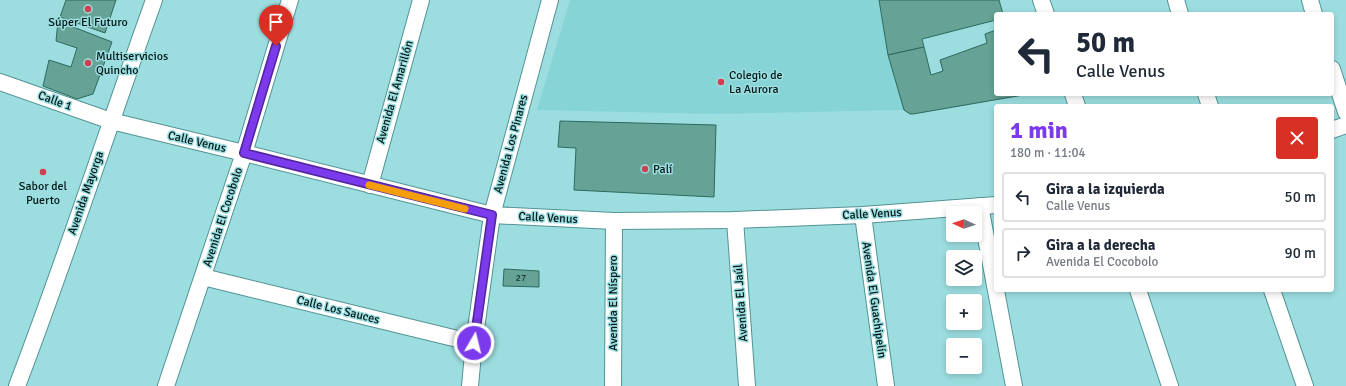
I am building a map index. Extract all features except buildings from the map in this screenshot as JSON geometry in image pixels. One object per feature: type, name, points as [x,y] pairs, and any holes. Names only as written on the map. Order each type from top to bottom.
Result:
[{"type":"street","name":"Avenida Mayorga","points":[[18,386],[110,121],[154,0]]},
{"type":"street","name":"Avenida El Cocobolo","points":[[166,386],[244,153],[290,0]]},
{"type":"street","name":"Avenida El Amarillón","points":[[370,185],[421,0]]},
{"type":"street","name":"Avenida Los Pinares","points":[[470,386],[474,343],[492,215],[550,0]]},
{"type":"street","points":[[1041,0],[1045,12]]},
{"type":"street","points":[[1176,0],[1179,12]]},
{"type":"street","points":[[1310,0],[1313,12]]},
{"type":"street","points":[[1334,75],[1346,112]]},
{"type":"street","name":"Calle 1","points":[[0,82],[110,121]]},
{"type":"street","name":"Calle Venus","points":[[110,121],[492,215],[614,221],[735,220],[863,215],[946,209]]},
{"type":"street","points":[[1334,129],[1346,125]]},
{"type":"street","name":"Calle Venus","points":[[980,206],[994,205]]},
{"type":"street","name":"Avenida El Guachipelín","points":[[863,215],[886,386]]},
{"type":"street","points":[[982,217],[994,280]]},
{"type":"street","name":"Avenida El Jaúl","points":[[735,220],[747,386]]},
{"type":"street","name":"Avenida El Níspero","points":[[613,386],[614,221]]},
{"type":"street","name":"Calle Los Sauces","points":[[203,277],[474,343]]},
{"type":"street","points":[[996,292],[1014,386]]},
{"type":"street","points":[[1139,292],[1170,386]]},
{"type":"street","points":[[1273,292],[1305,386]]},
{"type":"shaded area","name":"Colegio de La Aurora","points":[[570,0],[879,0],[888,55],[904,110],[713,114],[537,110]]},
{"type":"slow traffic","points":[[369,185],[465,209]]},
{"type":"place","name":"Súper El Futuro","points":[[88,9]]},
{"type":"place","name":"Multiservicios Quincho","points":[[88,63]]},
{"type":"place","name":"Colegio de La Aurora","points":[[721,82]]},
{"type":"place","name":"Palí","points":[[645,169]]},
{"type":"place","name":"Sabor del Puerto","points":[[43,172]]},
{"type":"route","points":[[276,46],[244,153],[492,215],[474,343]]}]
